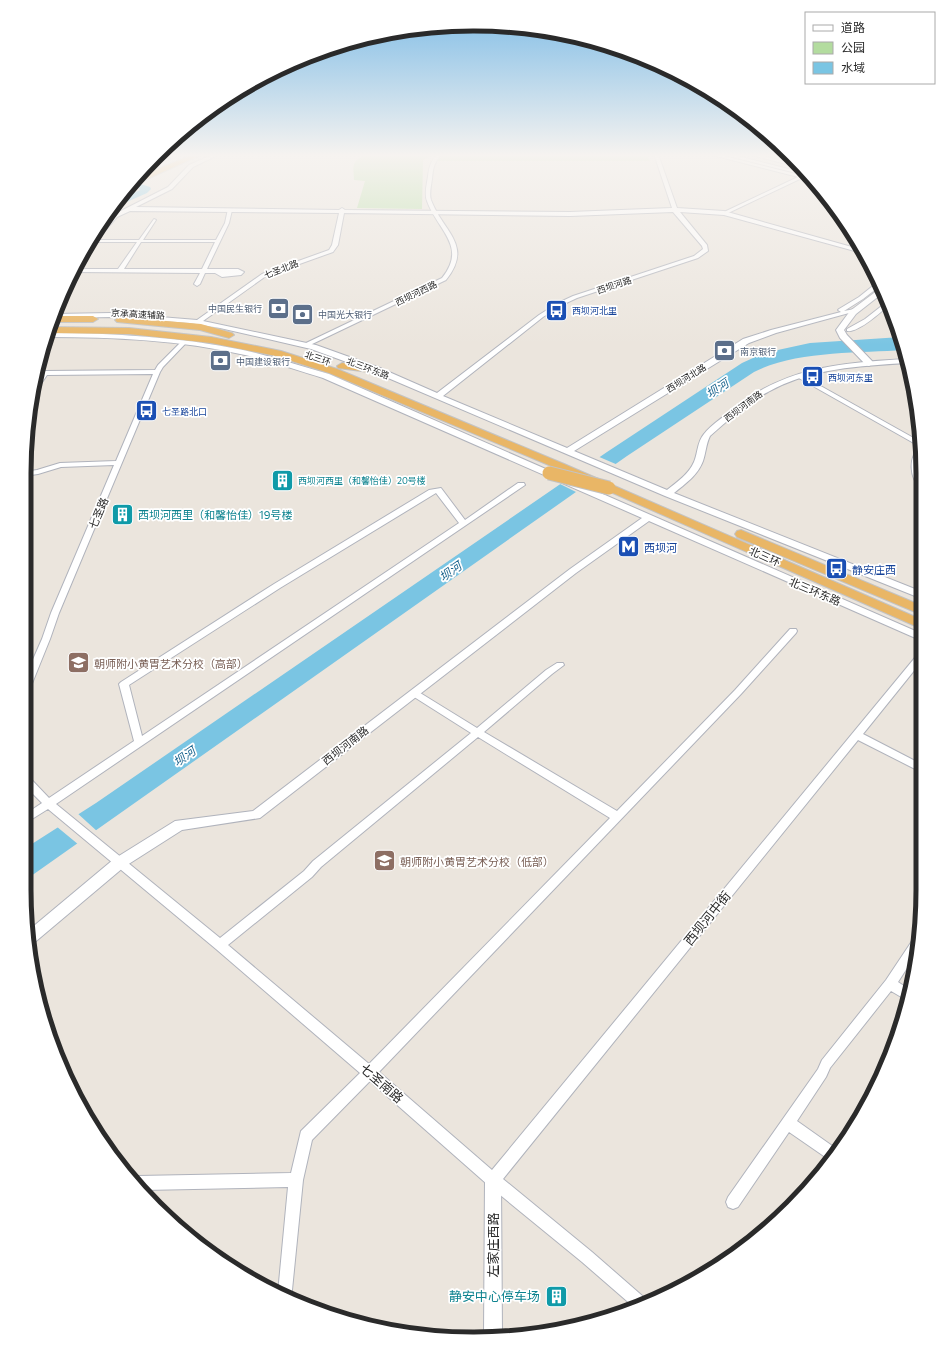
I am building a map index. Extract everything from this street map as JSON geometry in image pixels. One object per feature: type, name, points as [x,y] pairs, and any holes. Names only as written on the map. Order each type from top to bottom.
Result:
[{"type":"highway","points":[[59,319],[153,322],[201,327],[230,335]]},
{"type":"highway","name":"北三环","points":[[57,324],[138,325],[230,335],[290,349],[342,366],[568,459]]},
{"type":"highway","name":"北三环","points":[[53,334],[91,329],[160,333],[210,340],[278,353],[333,371],[568,459]]},
{"type":"highway","points":[[342,366],[377,370]]},
{"type":"highway","points":[[568,459],[613,485]]},
{"type":"highway","points":[[549,473],[613,485]]},
{"type":"highway","name":"北三环","points":[[613,485],[735,532],[916,608]]},
{"type":"highway","name":"北三环","points":[[613,485],[916,622]]},
{"type":"highway","points":[[735,532],[806,550]]},
{"type":"main road","points":[[871,361],[848,334],[840,330],[842,324],[877,294]]},
{"type":"main road","points":[[848,334],[850,325],[856,318],[880,299]]},
{"type":"street","points":[[197,284],[229,218]]},
{"type":"street","name":"七圣北路","points":[[200,320],[264,275],[331,251],[335,245],[340,218]]},
{"type":"street","name":"西坝河西路","points":[[306,345],[444,279],[451,272],[455,258],[454,246],[448,230],[440,218]]},
{"type":"street","name":"西坝河路","points":[[438,396],[541,316],[560,304],[703,254],[706,250],[705,246],[681,218]]},
{"type":"street","points":[[741,218],[855,249]]},
{"type":"street","points":[[120,271],[154,220]]},
{"type":"street","points":[[97,242],[219,241]]},
{"type":"street","points":[[80,271],[216,271]]},
{"type":"street","points":[[820,320],[849,306],[874,287]]},
{"type":"street","points":[[848,334],[883,307]]},
{"type":"street","name":"西坝河北路","points":[[568,459],[746,341],[764,333],[820,320],[858,309]]},
{"type":"street","name":"京承高速辅路","points":[[61,314],[138,313],[192,318],[220,326]]},
{"type":"street","name":"北三环东路","points":[[61,314],[151,317],[220,326],[306,345],[377,370],[438,396],[568,459],[613,485],[648,518],[916,635]]},
{"type":"street","points":[[53,334],[136,338],[183,343],[231,350],[272,359],[326,376],[549,473]]},
{"type":"street","name":"七圣路","points":[[31,674],[55,613],[157,372],[160,366],[183,343]]},
{"type":"street","name":"西坝河南路","points":[[668,494],[690,475],[697,465],[701,455],[702,442],[707,435],[761,392],[799,376],[836,367],[871,361],[901,360]]},
{"type":"street","points":[[42,378],[45,373],[157,372]]},
{"type":"street","points":[[799,376],[915,442]]},
{"type":"street","points":[[916,462],[914,466],[916,472]]},
{"type":"street","points":[[31,473],[60,464],[119,463]]},
{"type":"street","points":[[31,816],[51,806],[139,742],[521,485]]},
{"type":"street","points":[[613,485],[668,494],[916,593]]},
{"type":"street","points":[[139,742],[124,684],[171,652],[276,586],[432,492],[438,490],[464,524]]},
{"type":"street","name":"西坝河南路","points":[[34,935],[119,863],[179,825],[256,815],[573,571],[648,518]]},
{"type":"street","points":[[286,1290],[296,1180],[306,1136],[370,1073],[616,816],[738,692],[793,631]]},
{"type":"street","name":"西坝河中街","points":[[493,1180],[916,661]]},
{"type":"street","points":[[220,945],[560,665]]},
{"type":"street","points":[[414,692],[477,734],[509,751],[616,816]]},
{"type":"street","points":[[856,735],[916,765]]},
{"type":"street","points":[[31,786],[51,806]]},
{"type":"street","name":"七圣南路","points":[[51,806],[220,945],[493,1180],[637,1301]]},
{"type":"street","points":[[733,1202],[822,1073],[826,1064],[890,984],[911,952]]},
{"type":"street","points":[[890,984],[903,993]]},
{"type":"street","points":[[787,1122],[830,1152]]},
{"type":"street","points":[[143,1183],[296,1180]]},
{"type":"street","name":"左家庄西路","points":[[493,1180],[493,1331]]},
{"type":"water","name":"坝河","points":[[895,337],[899,350],[827,354],[807,357],[770,365],[754,372],[627,456],[31,876],[31,845],[96,803],[607,452],[742,363],[764,353],[810,343]]},
{"type":"pier","points":[[597,456],[618,465],[578,493],[558,483]]},
{"type":"pier","points":[[76,812],[98,832],[79,845],[56,826]]},
{"type":"place","name":"中国民生银行","points":[[278,308]]},
{"type":"place","name":"西坝河北里","points":[[557,310]]},
{"type":"place","name":"中国光大银行","points":[[303,314]]},
{"type":"place","name":"南京银行","points":[[725,351]]},
{"type":"place","name":"中国建设银行","points":[[221,361]]},
{"type":"place","name":"西坝河东里","points":[[812,377]]},
{"type":"place","name":"七圣路北口","points":[[147,411]]},
{"type":"place","name":"西坝河西里（和馨怡佳）20号楼","points":[[283,480]]},
{"type":"place","name":"西坝河西里（和馨怡佳）19号楼","points":[[122,514]]},
{"type":"place","name":"西坝河","points":[[629,547]]},
{"type":"place","name":"静安庄西","points":[[836,569]]},
{"type":"place","name":"朝师附小黄胄艺术分校（高部）","points":[[78,663]]},
{"type":"place","name":"朝师附小黄胄艺术分校（低部）","points":[[385,861]]},
{"type":"place","name":"静安中心停车场","points":[[556,1296]]}]
